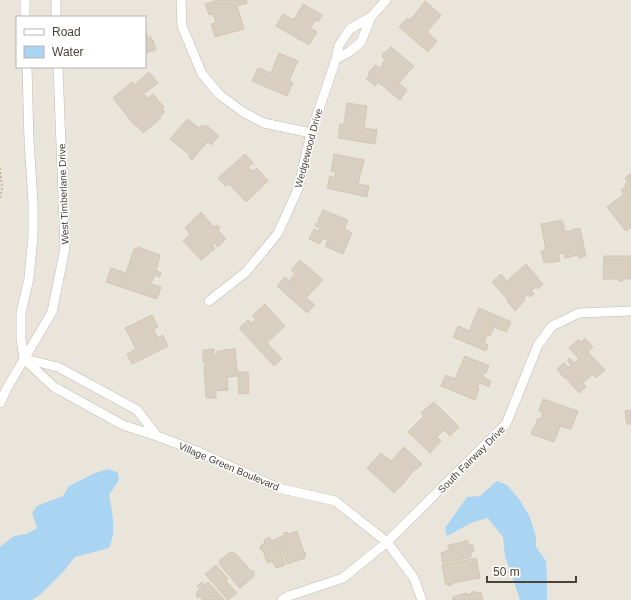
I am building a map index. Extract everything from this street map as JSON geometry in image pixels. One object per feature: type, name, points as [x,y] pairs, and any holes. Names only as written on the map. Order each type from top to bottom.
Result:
[{"type":"street","points":[[25,0],[25,16]]},
{"type":"street","points":[[56,0],[56,16]]},
{"type":"street","points":[[181,0],[182,26],[202,74],[220,95],[243,112],[264,122],[311,133]]},
{"type":"street","name":"Wedgewood Drive","points":[[336,59],[350,52],[361,42],[371,18],[386,0]]},
{"type":"street","name":"Wedgewood Drive","points":[[209,301],[246,272],[278,233],[298,189],[311,133],[336,59],[339,45],[350,29],[371,18]]},
{"type":"street","points":[[27,68],[34,237],[29,278],[21,313],[21,339],[24,359],[58,367],[136,410],[157,436]]},
{"type":"street","name":"West Timberlane Drive","points":[[0,402],[4,391],[52,312],[66,248],[58,68]]},
{"type":"street","name":"South Fairway Drive","points":[[282,600],[289,596],[343,578],[387,542],[506,424],[538,345],[552,326],[579,313],[631,311]]},
{"type":"street","name":"Village Green Boulevard","points":[[24,359],[54,387],[123,425],[199,452],[278,488],[335,501],[387,542],[414,578],[422,600]]},
{"type":"path","points":[[0,168],[2,189],[0,199]]},
{"type":"shaded area","points":[[0,0],[631,0],[631,600],[0,600]]},
{"type":"water","points":[[109,469],[118,473],[119,480],[109,495],[113,535],[109,548],[75,557],[63,572],[41,594],[32,600],[0,600],[0,547],[14,536],[26,534],[37,528],[32,513],[37,506],[63,496],[69,486],[95,473]]},
{"type":"water","points":[[497,481],[507,485],[519,499],[530,517],[536,537],[536,547],[546,561],[547,600],[520,600],[505,556],[503,537],[488,518],[471,523],[447,536],[445,528],[467,497],[480,496]]},
{"type":"building","points":[[218,0],[246,0],[247,3],[237,6],[244,29],[215,37],[211,24],[216,23],[213,14],[209,15],[205,4]]},
{"type":"building","points":[[425,1],[441,15],[427,32],[437,41],[428,52],[399,27],[407,18],[409,20],[412,18]]},
{"type":"building","points":[[303,4],[322,15],[318,22],[315,20],[311,28],[317,32],[309,45],[276,26],[283,14],[294,20]]},
{"type":"building","points":[[146,31],[148,38],[151,37],[153,40],[156,50],[146,53]]},
{"type":"building","points":[[391,47],[414,66],[399,83],[407,90],[400,100],[378,82],[375,86],[366,79],[370,74],[368,73],[375,65],[380,68],[385,59],[382,55]]},
{"type":"building","points":[[279,53],[298,61],[289,81],[293,83],[287,96],[252,81],[258,68],[271,73]]},
{"type":"building","points":[[149,72],[158,83],[142,95],[145,95],[147,98],[146,100],[153,94],[164,107],[162,109],[165,112],[160,116],[161,118],[143,133],[136,125],[135,126],[113,98],[132,82],[134,85]]},
{"type":"building","points":[[347,103],[367,106],[364,128],[377,130],[375,144],[338,138],[340,124],[344,124]]},
{"type":"building","points":[[187,119],[199,128],[202,125],[204,127],[206,125],[219,136],[211,145],[208,141],[192,160],[188,156],[190,154],[170,139]]},
{"type":"building","points":[[245,154],[253,163],[248,167],[253,171],[257,168],[268,181],[246,202],[231,186],[227,184],[225,186],[218,178]]},
{"type":"building","points":[[334,154],[364,160],[358,184],[369,186],[367,197],[327,188],[330,176],[334,178],[336,172],[331,171]]},
{"type":"building","points":[[630,174],[631,227],[626,231],[607,207],[624,194],[621,190],[628,182],[625,178]]},
{"type":"building","points":[[323,210],[348,220],[344,229],[352,233],[343,254],[325,246],[328,240],[323,238],[320,244],[309,239],[314,229],[319,231],[320,228],[315,226],[316,223],[318,224]]},
{"type":"building","points":[[201,212],[214,227],[217,225],[220,228],[218,230],[226,239],[218,247],[214,243],[212,245],[215,249],[201,260],[183,241],[190,234],[185,228]]},
{"type":"building","points":[[562,220],[565,232],[580,228],[586,256],[579,258],[578,255],[565,258],[564,253],[558,254],[560,261],[549,263],[549,261],[544,263],[541,251],[546,250],[541,224]]},
{"type":"building","points":[[138,247],[160,255],[156,271],[161,272],[160,277],[155,275],[151,284],[161,287],[157,299],[106,282],[111,268],[126,273],[134,249],[137,249]]},
{"type":"building","points":[[604,256],[631,256],[630,279],[623,279],[623,281],[619,281],[619,279],[603,279]]},
{"type":"building","points":[[300,260],[323,280],[306,298],[315,305],[307,313],[277,286],[285,277],[289,281],[295,274],[291,270]]},
{"type":"building","points":[[526,264],[543,284],[538,289],[536,287],[531,291],[534,294],[530,297],[528,294],[523,299],[525,300],[515,311],[507,301],[508,300],[492,282],[501,274],[507,281]]},
{"type":"building","points":[[265,304],[285,326],[267,343],[282,359],[274,366],[239,328],[248,320],[251,323],[256,319],[252,316]]},
{"type":"building","points":[[479,308],[511,322],[506,332],[494,327],[490,336],[487,335],[484,343],[488,345],[486,351],[453,337],[458,326],[469,331]]},
{"type":"building","points":[[152,315],[158,327],[153,329],[158,338],[163,335],[168,346],[132,364],[127,354],[136,349],[125,328]]},
{"type":"building","points":[[585,338],[593,347],[588,352],[605,370],[596,378],[593,374],[583,383],[586,387],[579,393],[557,369],[564,363],[569,368],[571,365],[567,360],[570,358],[574,363],[579,359],[569,348],[578,340],[581,342]]},
{"type":"building","points":[[214,349],[214,355],[218,355],[217,351],[235,349],[237,371],[248,372],[249,393],[239,394],[238,376],[227,377],[228,390],[216,391],[216,398],[206,398],[205,362],[203,363],[203,350]]},
{"type":"building","points":[[465,356],[489,366],[486,373],[484,372],[483,377],[491,381],[489,387],[480,383],[477,388],[479,389],[475,400],[441,386],[446,375],[455,379]]},
{"type":"building","points":[[543,399],[578,411],[571,429],[560,426],[554,442],[531,434],[538,418],[541,419],[543,413],[539,411]]},
{"type":"building","points":[[434,402],[459,427],[450,436],[444,430],[437,437],[441,441],[430,453],[408,432],[424,416],[421,413]]},
{"type":"building","points":[[631,410],[631,424],[627,424],[625,411]]},
{"type":"building","points":[[404,447],[422,464],[411,472],[412,473],[405,482],[394,493],[367,468],[381,453],[391,461]]},
{"type":"building","points":[[297,531],[306,555],[305,558],[287,564],[277,538],[285,535],[284,533],[287,532],[288,534]]},
{"type":"building","points":[[270,537],[271,541],[276,539],[285,565],[276,568],[272,561],[267,563],[263,550],[261,550],[260,547],[265,543],[264,540]]},
{"type":"building","points":[[466,540],[468,541],[469,545],[473,545],[474,551],[471,552],[471,557],[443,563],[441,553],[452,550],[448,549],[448,545]]},
{"type":"building","points":[[230,552],[236,554],[251,571],[252,570],[254,572],[253,573],[255,575],[240,588],[220,565],[219,561]]},
{"type":"building","points":[[476,558],[480,578],[452,583],[452,585],[449,586],[449,584],[446,585],[442,565]]},
{"type":"building","points":[[216,565],[228,579],[226,581],[237,593],[228,600],[205,574]]},
{"type":"building","points":[[202,582],[204,585],[208,582],[225,600],[203,600],[200,596],[198,598],[196,592],[200,589],[197,586]]},
{"type":"building","points":[[474,591],[475,593],[481,592],[483,600],[452,599],[454,599],[453,597],[467,593],[467,595]]}]
